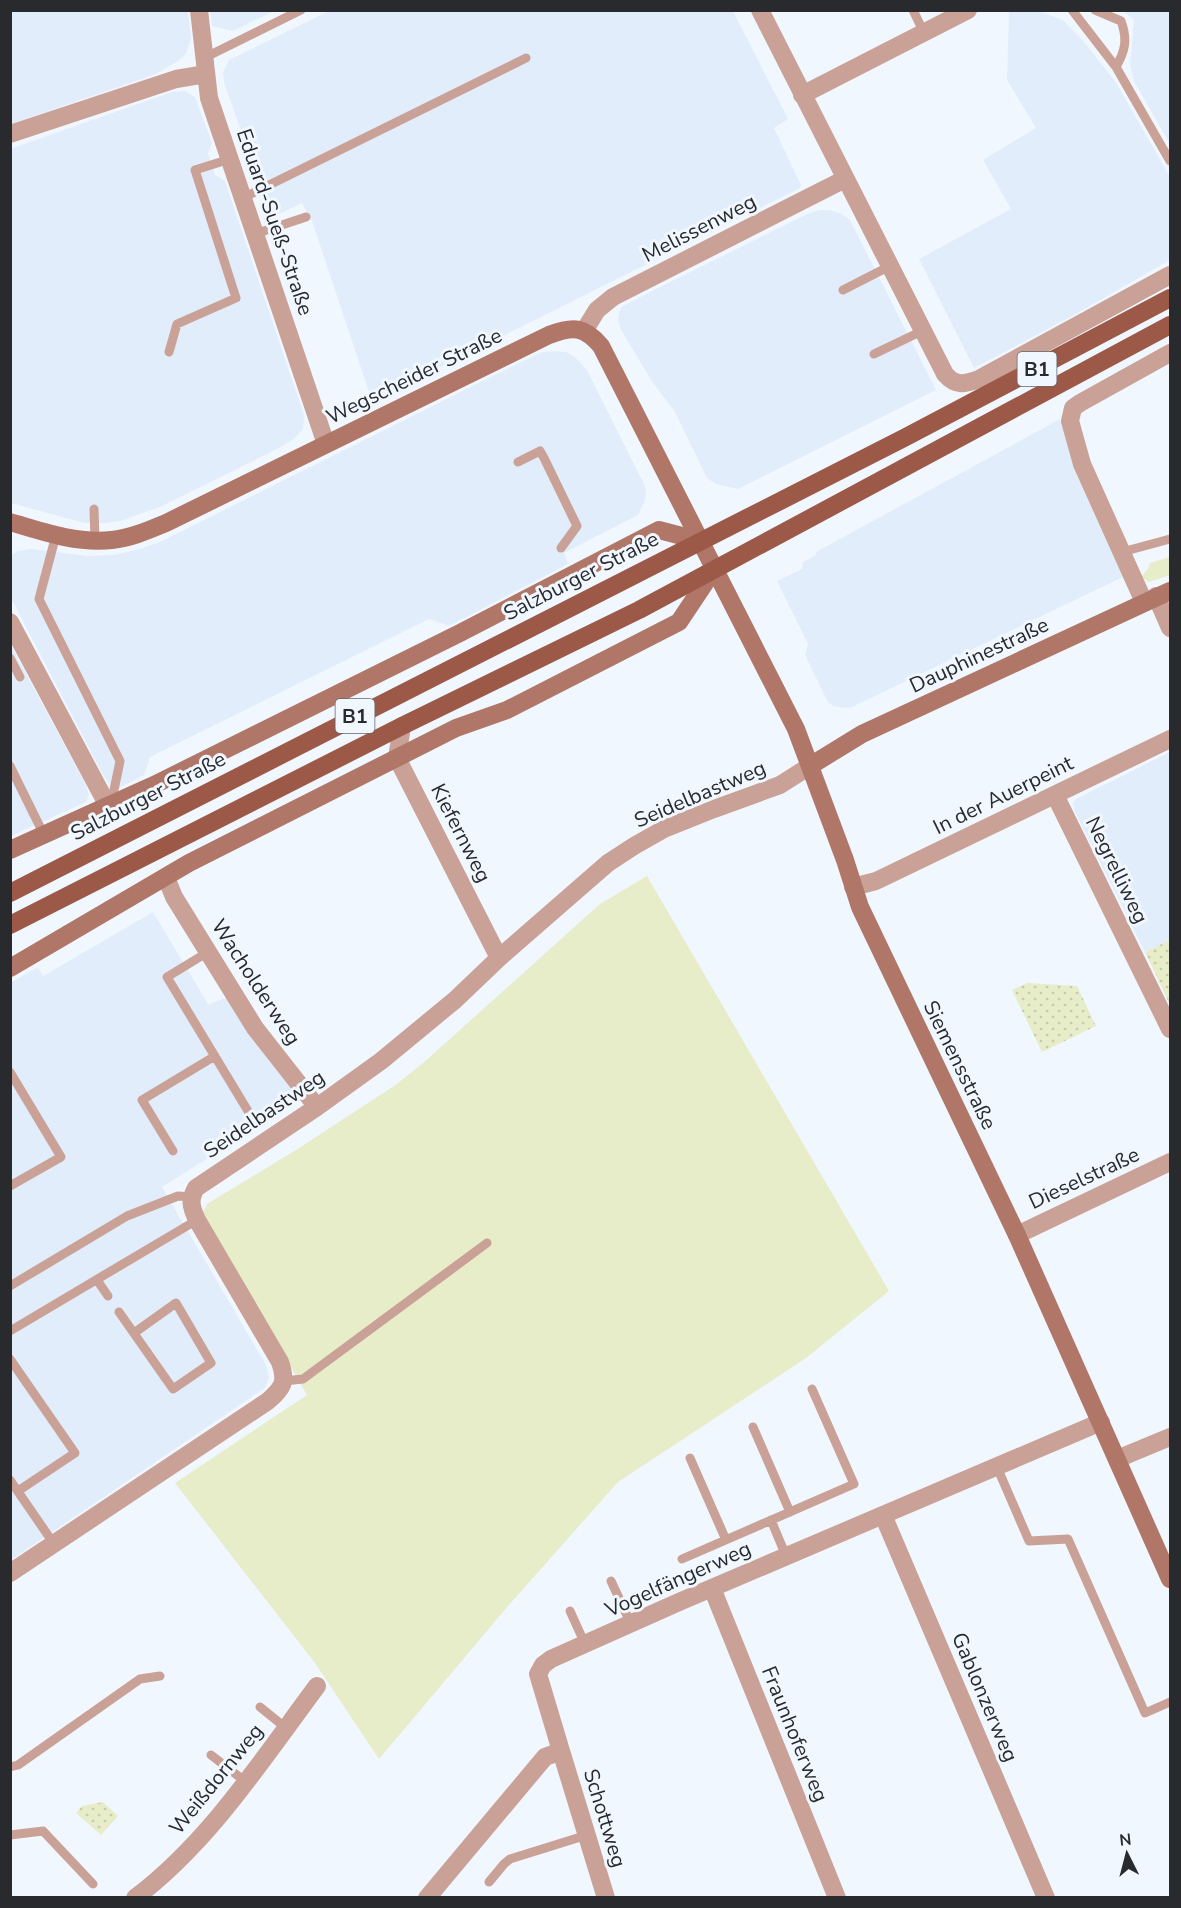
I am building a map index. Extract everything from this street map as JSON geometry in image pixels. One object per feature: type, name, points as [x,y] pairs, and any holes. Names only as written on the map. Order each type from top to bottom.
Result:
[{"type":"main road","name":"Salzburger Straße","points":[[10,892],[925,428],[1170,298]]},
{"type":"main road","name":"B1","points":[[10,925],[402,726],[639,610],[1170,325]]},
{"type":"street","name":"Eduard-Sueß-Straße","points":[[199,10],[209,98],[326,444]]},
{"type":"street","points":[[760,10],[945,375],[957,384],[966,384],[980,379],[1170,275]]},
{"type":"street","points":[[802,95],[968,10]]},
{"type":"street","points":[[10,134],[176,79],[205,66]]},
{"type":"street","name":"Melissenweg","points":[[584,331],[597,310],[613,297],[845,179]]},
{"type":"street","name":"Wegscheider Straße","points":[[10,522],[56,535],[95,540],[134,536],[166,523],[549,334],[565,329],[584,331]]},
{"type":"street","points":[[10,968],[189,863],[456,728],[507,710],[679,622],[715,568],[601,346],[592,335],[584,331]]},
{"type":"street","points":[[1170,353],[1080,403],[1073,408],[1070,415],[1071,429],[1082,464],[1122,552],[1157,596],[1170,628]]},
{"type":"street","points":[[10,850],[154,785],[460,633],[659,530],[701,541]]},
{"type":"street","name":"Siemensstraße","points":[[715,568],[796,729],[860,907],[1017,1235],[1170,1579]]},
{"type":"street","name":"Dauphinestraße","points":[[810,766],[862,734],[1157,596]]},
{"type":"street","points":[[10,622],[108,806]]},
{"type":"street","points":[[397,758],[402,726]]},
{"type":"street","name":"In der Auerpeint","points":[[853,887],[876,881],[1170,739]]},
{"type":"street","name":"Kiefernweg","points":[[397,758],[499,958]]},
{"type":"street","name":"Seidelbastweg","points":[[191,1197],[196,1188],[205,1180],[317,1107],[381,1061],[455,1000],[583,884],[634,846],[664,829],[780,785],[810,766]]},
{"type":"street","name":"Negrelliweg","points":[[1055,795],[1170,1029]]},
{"type":"street","name":"Wacholderweg","points":[[166,877],[174,897],[255,1028],[317,1107]]},
{"type":"street","name":"Dieselstraße","points":[[1017,1235],[1170,1162]]},
{"type":"street","points":[[10,1573],[268,1401],[279,1391],[284,1381],[280,1362],[197,1220],[192,1208],[191,1197]]},
{"type":"street","name":"Vogelfängerweg","points":[[561,1751],[538,1674],[543,1665],[551,1659],[1101,1422]]},
{"type":"street","points":[[1117,1459],[1170,1437]]},
{"type":"street","name":"Gablonzerweg","points":[[883,1515],[1046,1898]]},
{"type":"street","name":"Fraunhoferweg","points":[[712,1588],[837,1898]]},
{"type":"street","name":"Weißdornweg","points":[[141,1896],[214,1824],[317,1686]]},
{"type":"street","points":[[427,1898],[545,1757],[561,1751]]},
{"type":"street","name":"Schottweg","points":[[561,1751],[606,1898]]},
{"type":"lane","points":[[205,66],[301,10]]},
{"type":"lane","points":[[913,10],[924,33]]},
{"type":"lane","points":[[1072,10],[1116,68],[1170,161]]},
{"type":"lane","points":[[1095,10],[1121,21]]},
{"type":"lane","points":[[1111,10],[1121,21],[1125,32],[1124,52],[1116,68]]},
{"type":"lane","points":[[243,198],[526,58]]},
{"type":"lane","points":[[169,352],[177,324],[236,298],[195,170],[230,159]]},
{"type":"lane","points":[[255,234],[306,217]]},
{"type":"lane","points":[[843,290],[890,266]]},
{"type":"lane","points":[[874,354],[922,331]]},
{"type":"lane","points":[[518,462],[540,451],[549,468],[577,526],[561,548]]},
{"type":"lane","points":[[94,509],[95,540]]},
{"type":"lane","points":[[56,535],[39,599],[120,761],[108,806]]},
{"type":"lane","points":[[1122,552],[1170,539]]},
{"type":"lane","points":[[10,658],[20,677]]},
{"type":"lane","points":[[10,766],[44,835]]},
{"type":"lane","points":[[208,952],[166,977],[251,1116]]},
{"type":"lane","points":[[173,1151],[142,1100],[214,1056]]},
{"type":"lane","points":[[10,1072],[61,1157],[10,1186]]},
{"type":"lane","points":[[10,1286],[127,1216],[178,1196],[191,1197]]},
{"type":"lane","points":[[10,1331],[197,1220]]},
{"type":"lane","points":[[284,1381],[303,1379],[487,1243]]},
{"type":"lane","points":[[96,1280],[108,1296]]},
{"type":"lane","points":[[119,1312],[173,1389],[211,1363],[176,1303],[134,1333]]},
{"type":"lane","points":[[10,1359],[75,1453],[18,1491]]},
{"type":"lane","points":[[682,1559],[854,1484],[813,1389]]},
{"type":"lane","points":[[753,1427],[790,1512]]},
{"type":"lane","points":[[690,1458],[726,1540]]},
{"type":"lane","points":[[997,1467],[1029,1541],[1068,1539],[1145,1713],[1170,1702]]},
{"type":"lane","points":[[10,1480],[54,1544]]},
{"type":"lane","points":[[771,1520],[786,1556]]},
{"type":"lane","points":[[611,1581],[631,1624]]},
{"type":"lane","points":[[570,1611],[585,1644]]},
{"type":"lane","points":[[10,1767],[18,1765],[140,1678],[160,1676]]},
{"type":"lane","points":[[260,1707],[286,1728]]},
{"type":"lane","points":[[211,1755],[246,1782]]},
{"type":"lane","points":[[10,1834],[43,1831],[93,1884]]},
{"type":"lane","points":[[489,1882],[510,1859],[587,1835]]},
{"type":"shaded area","points":[[210,10],[274,11],[233,31],[212,26]]},
{"type":"shaded area","points":[[10,11],[188,11],[191,39],[186,54],[156,74],[11,124]]},
{"type":"shaded area","points":[[329,11],[733,11],[788,119],[774,128],[801,185],[800,188],[372,401],[312,221],[302,203],[271,218],[224,82],[223,72],[229,60]]},
{"type":"shaded area","points":[[1009,11],[1038,11],[1063,20],[1085,43],[1115,81],[1170,177],[1170,260],[974,368],[919,259],[1011,209],[983,160],[1036,128],[1007,80]]},
{"type":"shaded area","points":[[1123,11],[1170,11],[1170,144],[1134,81],[1130,65],[1134,20]]},
{"type":"shaded area","points":[[185,91],[195,97],[212,143],[208,153],[215,175],[225,181],[304,415],[303,429],[293,440],[275,450],[160,507],[120,521],[84,523],[11,503],[10,149],[172,92]]},
{"type":"shaded area","points":[[819,210],[842,214],[850,220],[936,390],[738,489],[716,484],[707,478],[675,412],[653,383],[621,330],[618,320],[619,312],[623,306],[652,291]]},
{"type":"shaded area","points":[[542,352],[566,352],[575,357],[587,370],[644,484],[645,500],[638,515],[564,553],[568,564],[449,626],[429,619],[150,757],[144,775],[119,788],[111,786],[102,773],[11,598],[10,555],[31,549],[88,556],[114,555],[162,541],[531,357]]},
{"type":"shaded area","points":[[1060,419],[1071,456],[1123,577],[852,707],[833,706],[828,702],[805,655],[808,644],[777,581],[802,569],[803,562],[816,555],[816,552]]},
{"type":"shaded area","points":[[10,644],[85,783],[89,795],[86,802],[11,836]]},
{"type":"shaded area","points":[[1170,752],[1170,940],[1145,952],[1075,812],[1073,803],[1076,799]]},
{"type":"shaded area","points":[[153,912],[208,1004],[226,998],[298,1096],[299,1101],[162,1187],[266,1365],[269,1378],[265,1388],[11,1560],[10,983],[38,967],[43,976]]},
{"type":"green space","points":[[1170,557],[1170,575],[1149,582],[1141,577],[1150,563]]},
{"type":"green space","points":[[647,876],[889,1291],[806,1358],[618,1482],[508,1606],[379,1759],[315,1663],[175,1483],[307,1395],[203,1213],[207,1204],[296,1150],[394,1086],[422,1064],[600,904]]},
{"type":"green space","points":[[1170,940],[1170,1005],[1145,952]]},
{"type":"green space","points":[[1027,983],[1077,986],[1096,1026],[1042,1052],[1012,990]]},
{"type":"green space","points":[[103,1802],[118,1816],[101,1835],[76,1813],[82,1806]]}]
